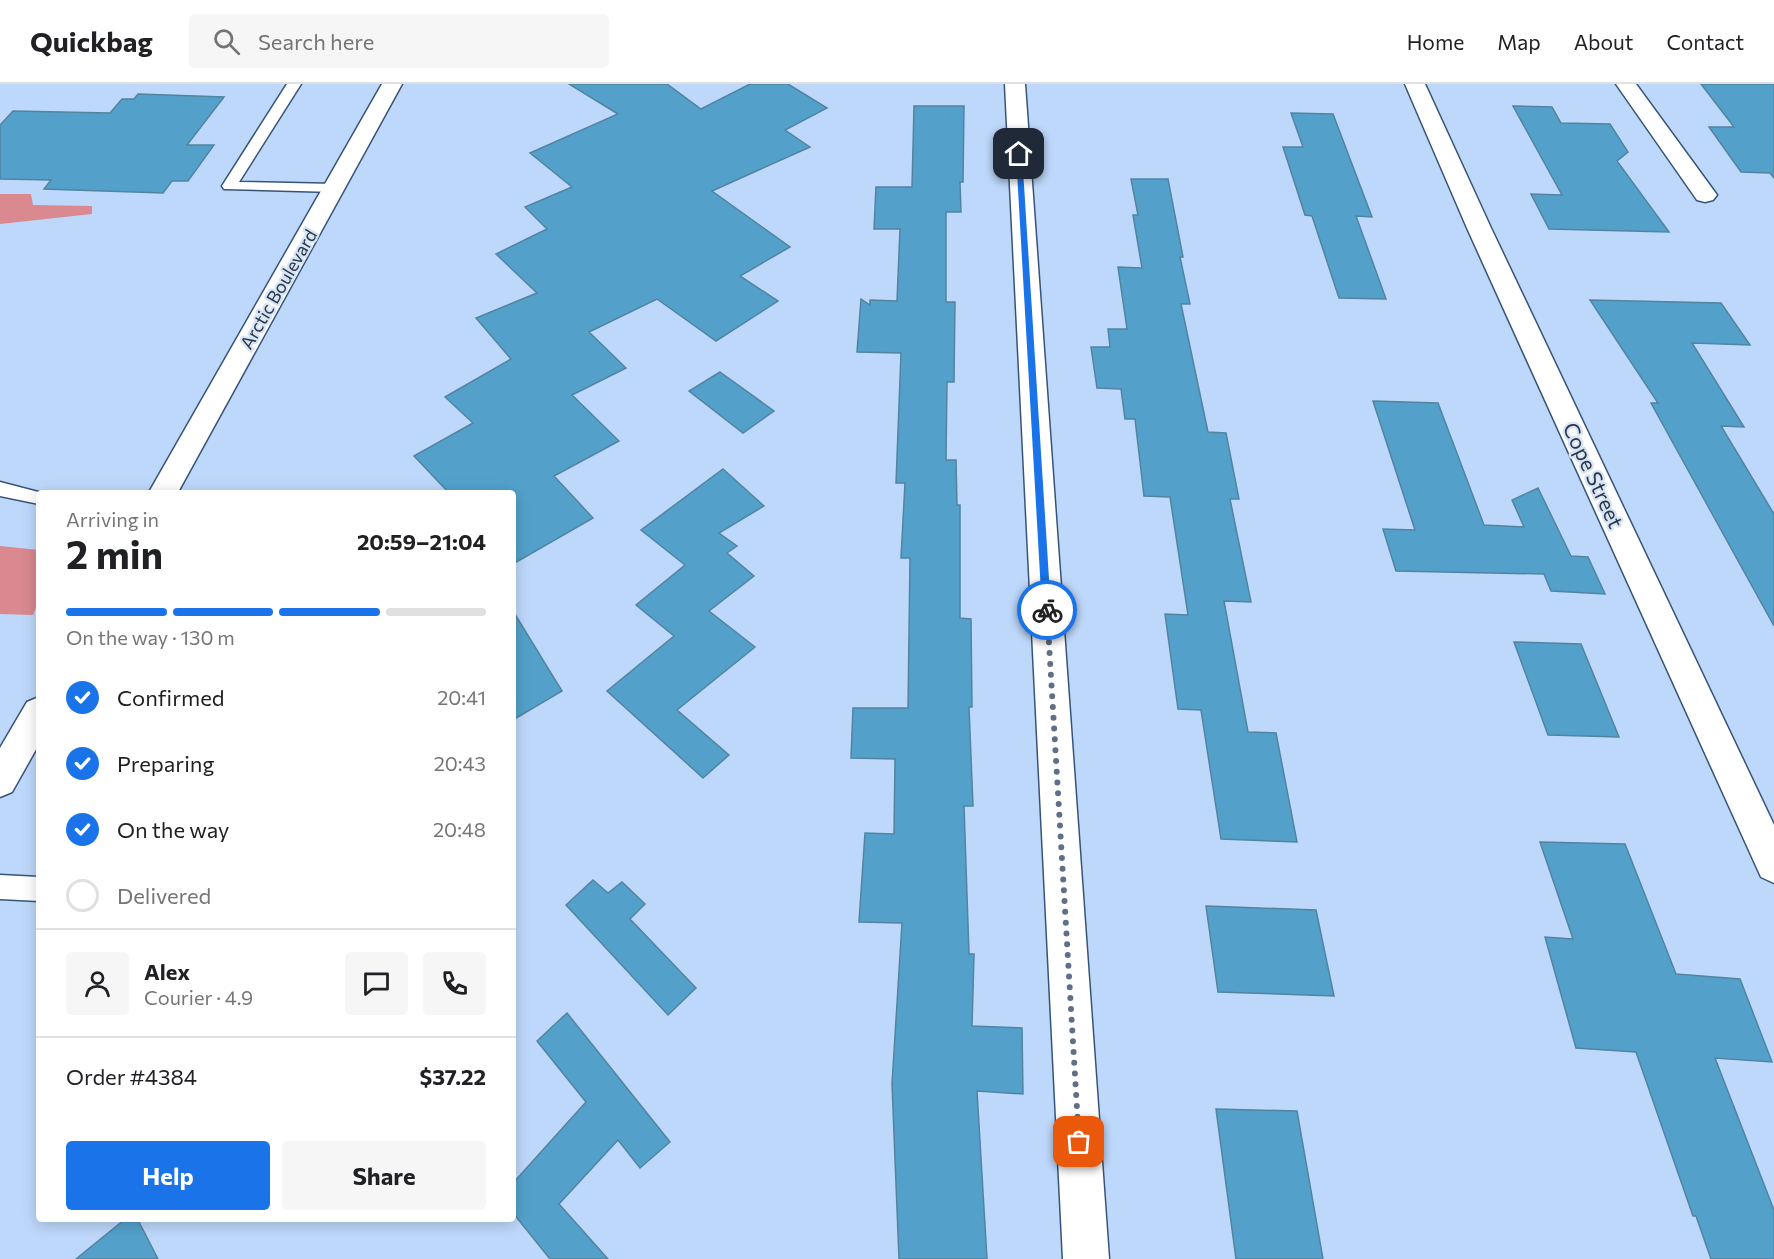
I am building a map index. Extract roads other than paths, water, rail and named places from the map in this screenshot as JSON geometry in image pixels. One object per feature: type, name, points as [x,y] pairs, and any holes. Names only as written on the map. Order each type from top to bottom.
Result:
[{"type":"street","name":"Arctic Boulevard","points":[[164,490],[392,84]]},
{"type":"street","points":[[1015,84],[1086,1259]]},
{"type":"street","name":"Cope Street","points":[[1415,84],[1774,865]]},
{"type":"street","points":[[1626,84],[1705,195]]},
{"type":"street","points":[[0,781],[36,717]]},
{"type":"lane","points":[[294,84],[229,186],[335,188]]},
{"type":"lane","points":[[0,489],[36,496]]},
{"type":"lane","points":[[0,887],[36,889]]}]
